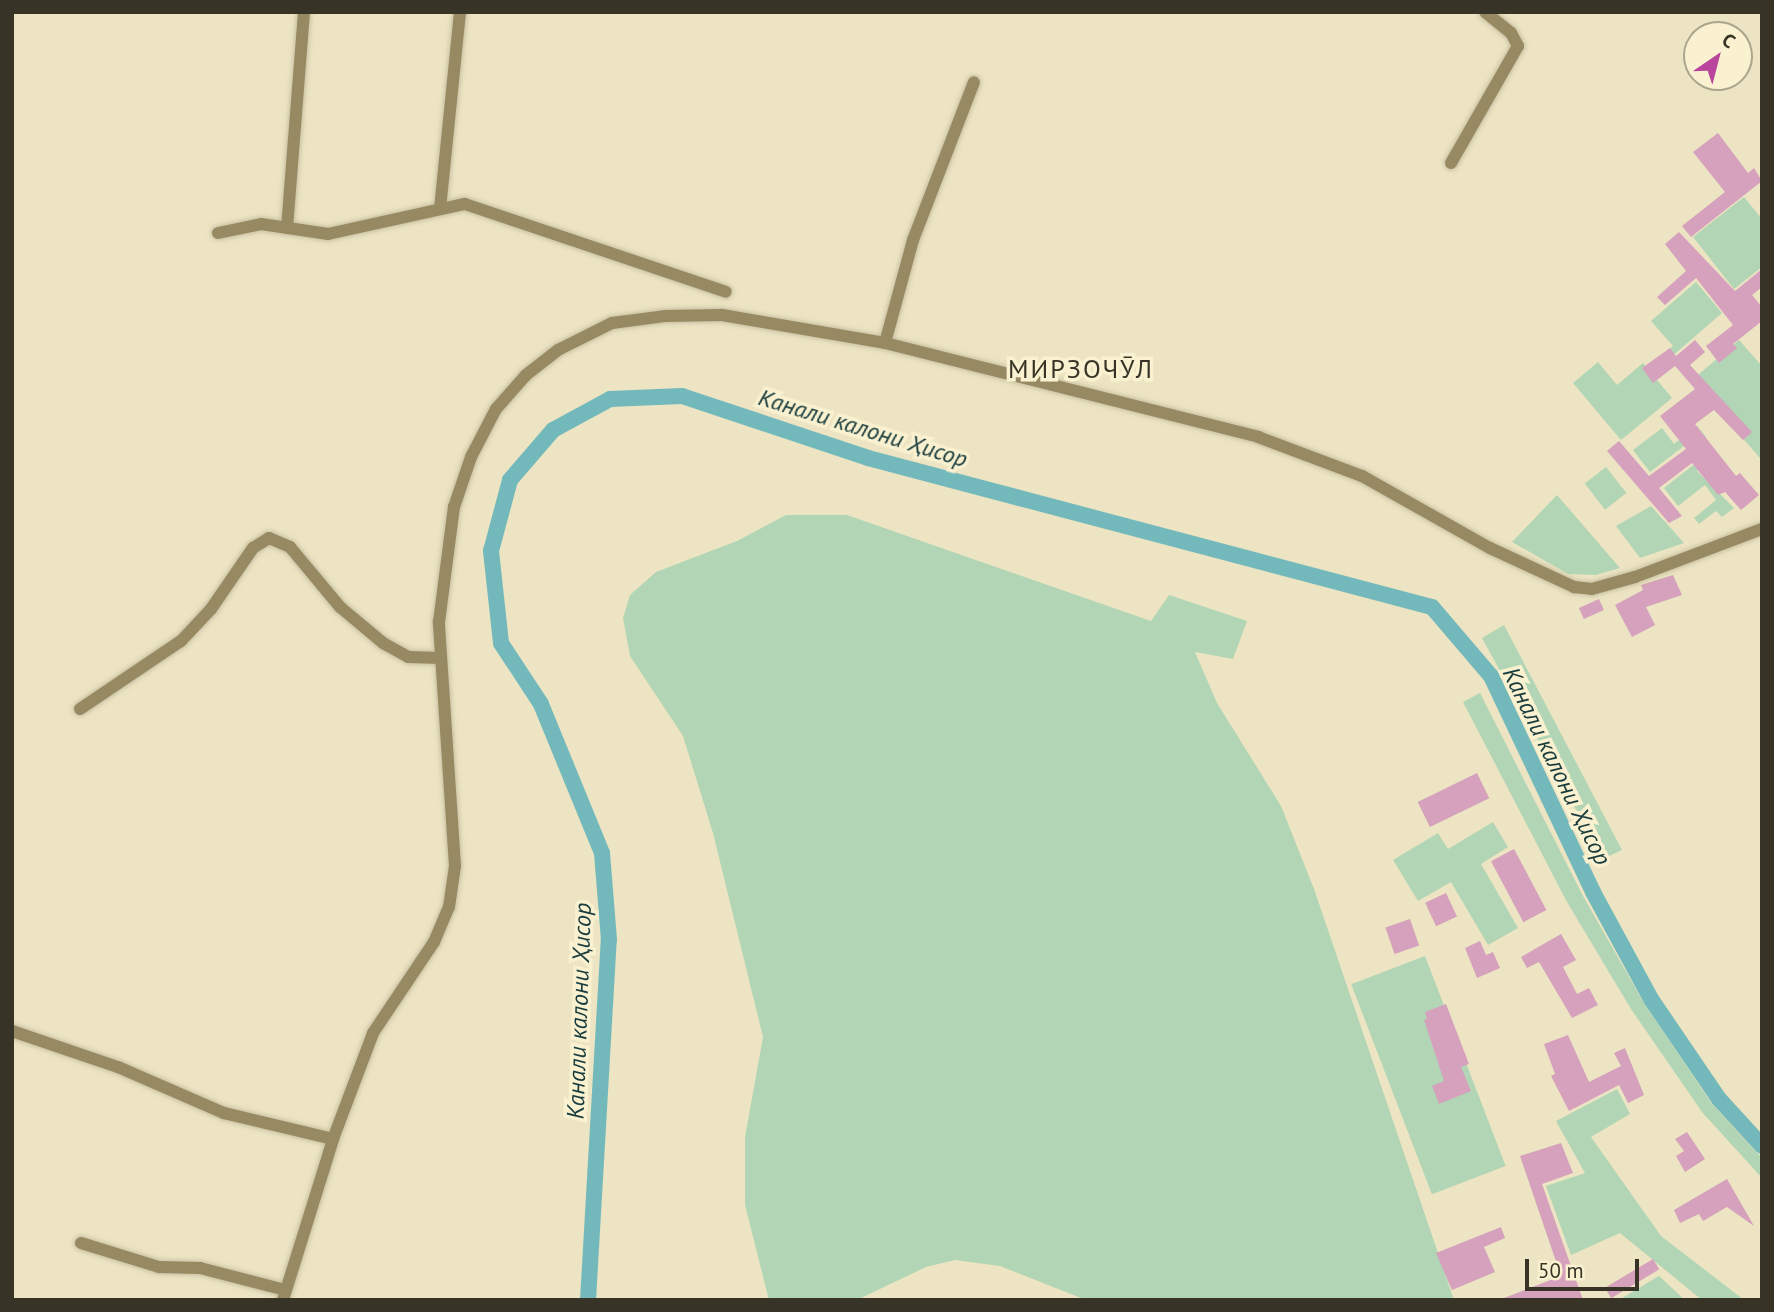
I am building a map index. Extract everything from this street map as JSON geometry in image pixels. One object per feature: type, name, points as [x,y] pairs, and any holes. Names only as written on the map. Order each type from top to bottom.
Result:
[{"type":"street","points":[[287,228],[304,12]]},
{"type":"street","points":[[440,209],[460,12]]},
{"type":"street","points":[[1451,163],[1518,46],[1511,33],[1485,12]]},
{"type":"street","points":[[885,342],[913,240],[974,82]]},
{"type":"street","points":[[218,233],[249,225],[328,234],[465,204],[726,292]]},
{"type":"street","points":[[81,1243],[159,1267],[209,1270],[284,1297],[333,1139],[373,1033],[434,942],[449,907],[454,866],[440,657],[444,559],[454,507],[471,457],[496,409],[526,375],[558,350],[612,323],[665,316],[723,316],[885,342],[1258,437],[1362,476],[1490,548],[1574,587],[1592,589],[1635,577],[1762,529]]},
{"type":"street","points":[[80,709],[181,641],[211,609],[253,548],[270,538],[290,547],[340,607],[383,643],[408,657],[440,657]]},
{"type":"street","points":[[12,1031],[118,1067],[224,1113],[333,1139]]},
{"type":"green space","points":[[1744,197],[1762,219],[1762,267],[1734,289],[1693,237]]},
{"type":"green space","points":[[1696,282],[1722,313],[1670,358],[1665,353],[1673,346],[1651,321]]},
{"type":"green space","points":[[1739,340],[1762,366],[1760,458],[1692,380]]},
{"type":"green space","points":[[1598,362],[1617,385],[1643,363],[1672,398],[1621,440],[1573,383]]},
{"type":"green space","points":[[1697,426],[1706,437],[1704,466],[1697,471],[1734,508],[1722,517],[1716,511],[1699,524],[1694,518],[1716,500],[1705,485],[1678,506],[1664,488],[1697,462],[1684,446],[1650,472],[1633,450],[1662,428],[1674,444]]},
{"type":"green space","points":[[1606,467],[1626,493],[1605,510],[1585,484]]},
{"type":"green space","points":[[1557,495],[1620,568],[1596,575],[1568,574],[1512,542]]},
{"type":"green space","points":[[1651,506],[1684,543],[1640,558],[1616,526]]},
{"type":"green space","points":[[786,515],[847,515],[1151,621],[1169,595],[1247,621],[1233,659],[1195,652],[1217,703],[1281,806],[1314,889],[1454,1300],[1086,1300],[1000,1266],[955,1260],[926,1267],[857,1300],[769,1300],[745,1205],[745,1137],[763,1037],[713,833],[683,736],[630,656],[623,618],[630,595],[656,572],[737,541]]},
{"type":"green space","points":[[1504,625],[1622,850],[1603,859],[1482,638]]},
{"type":"green space","points":[[1480,693],[1583,896],[1644,1003],[1712,1104],[1762,1158],[1762,1178],[1702,1112],[1631,1009],[1567,902],[1463,702]]},
{"type":"green space","points":[[1493,822],[1508,847],[1481,864],[1518,928],[1488,945],[1451,882],[1418,901],[1393,860],[1438,833],[1448,849]]},
{"type":"green space","points":[[1425,956],[1506,1166],[1432,1194],[1351,984]]},
{"type":"green space","points":[[1617,1089],[1630,1114],[1591,1137],[1661,1236],[1744,1300],[1702,1300],[1620,1233],[1571,1255],[1546,1186],[1585,1173],[1556,1121]]},
{"type":"green space","points":[[1659,1276],[1685,1300],[1619,1300]]},
{"type":"building","points":[[1718,133],[1748,173],[1754,168],[1762,181],[1691,237],[1682,226],[1725,192],[1693,152]]},
{"type":"building","points":[[1679,232],[1735,291],[1762,269],[1762,287],[1752,295],[1762,307],[1762,321],[1733,344],[1737,348],[1719,363],[1706,346],[1733,325],[1696,278],[1665,305],[1657,297],[1686,271],[1665,244]]},
{"type":"building","points":[[1695,340],[1705,352],[1690,365],[1752,432],[1743,440],[1714,410],[1695,424],[1736,476],[1740,473],[1759,495],[1741,510],[1725,492],[1718,495],[1692,463],[1659,488],[1682,516],[1669,523],[1607,451],[1619,441],[1649,476],[1686,449],[1660,416],[1695,389],[1675,366],[1653,383],[1642,368],[1670,348],[1676,356]]},
{"type":"building","points":[[1673,575],[1682,595],[1646,607],[1655,625],[1632,637],[1615,605],[1643,590],[1641,585]]},
{"type":"building","points":[[1599,599],[1604,610],[1584,619],[1579,608]]},
{"type":"building","points":[[1477,773],[1489,798],[1430,827],[1418,802]]},
{"type":"building","points":[[1514,849],[1546,910],[1523,922],[1491,861]]},
{"type":"building","points":[[1446,893],[1457,917],[1436,926],[1425,903]]},
{"type":"building","points":[[1410,919],[1419,945],[1395,954],[1385,927]]},
{"type":"building","points":[[1561,934],[1576,960],[1563,967],[1577,994],[1589,988],[1598,1005],[1572,1018],[1539,962],[1527,968],[1521,957]]},
{"type":"building","points":[[1480,941],[1486,955],[1493,952],[1500,968],[1477,978],[1465,948]]},
{"type":"building","points":[[1446,1004],[1469,1064],[1461,1067],[1471,1091],[1439,1104],[1432,1086],[1444,1081],[1424,1020],[1427,1019],[1425,1012]]},
{"type":"building","points":[[1568,1035],[1589,1082],[1621,1066],[1614,1053],[1625,1048],[1644,1095],[1628,1103],[1619,1085],[1569,1111],[1551,1076],[1555,1074],[1544,1044]]},
{"type":"building","points":[[1687,1132],[1705,1159],[1685,1172],[1676,1156],[1684,1151],[1675,1139]]},
{"type":"building","points":[[1561,1143],[1573,1173],[1542,1184],[1583,1300],[1499,1300],[1561,1276],[1520,1156]]},
{"type":"building","points":[[1727,1179],[1754,1226],[1727,1207],[1703,1221],[1699,1214],[1680,1223],[1674,1210]]},
{"type":"building","points":[[1501,1227],[1505,1238],[1484,1247],[1495,1272],[1452,1290],[1436,1253]]},
{"type":"building","points":[[1653,1259],[1659,1269],[1611,1298],[1605,1288]]},
{"type":"waterway","name":"Канали калони Ҳисор","points":[[588,1300],[609,940],[602,853],[541,704],[501,643],[491,551],[510,480],[553,430],[610,399],[682,396],[868,458],[1432,607],[1491,676],[1593,892],[1651,999],[1719,1099],[1762,1146]]},
{"type":"district","name":"МИРЗОЧӮЛ","points":[[1081,369]]}]
